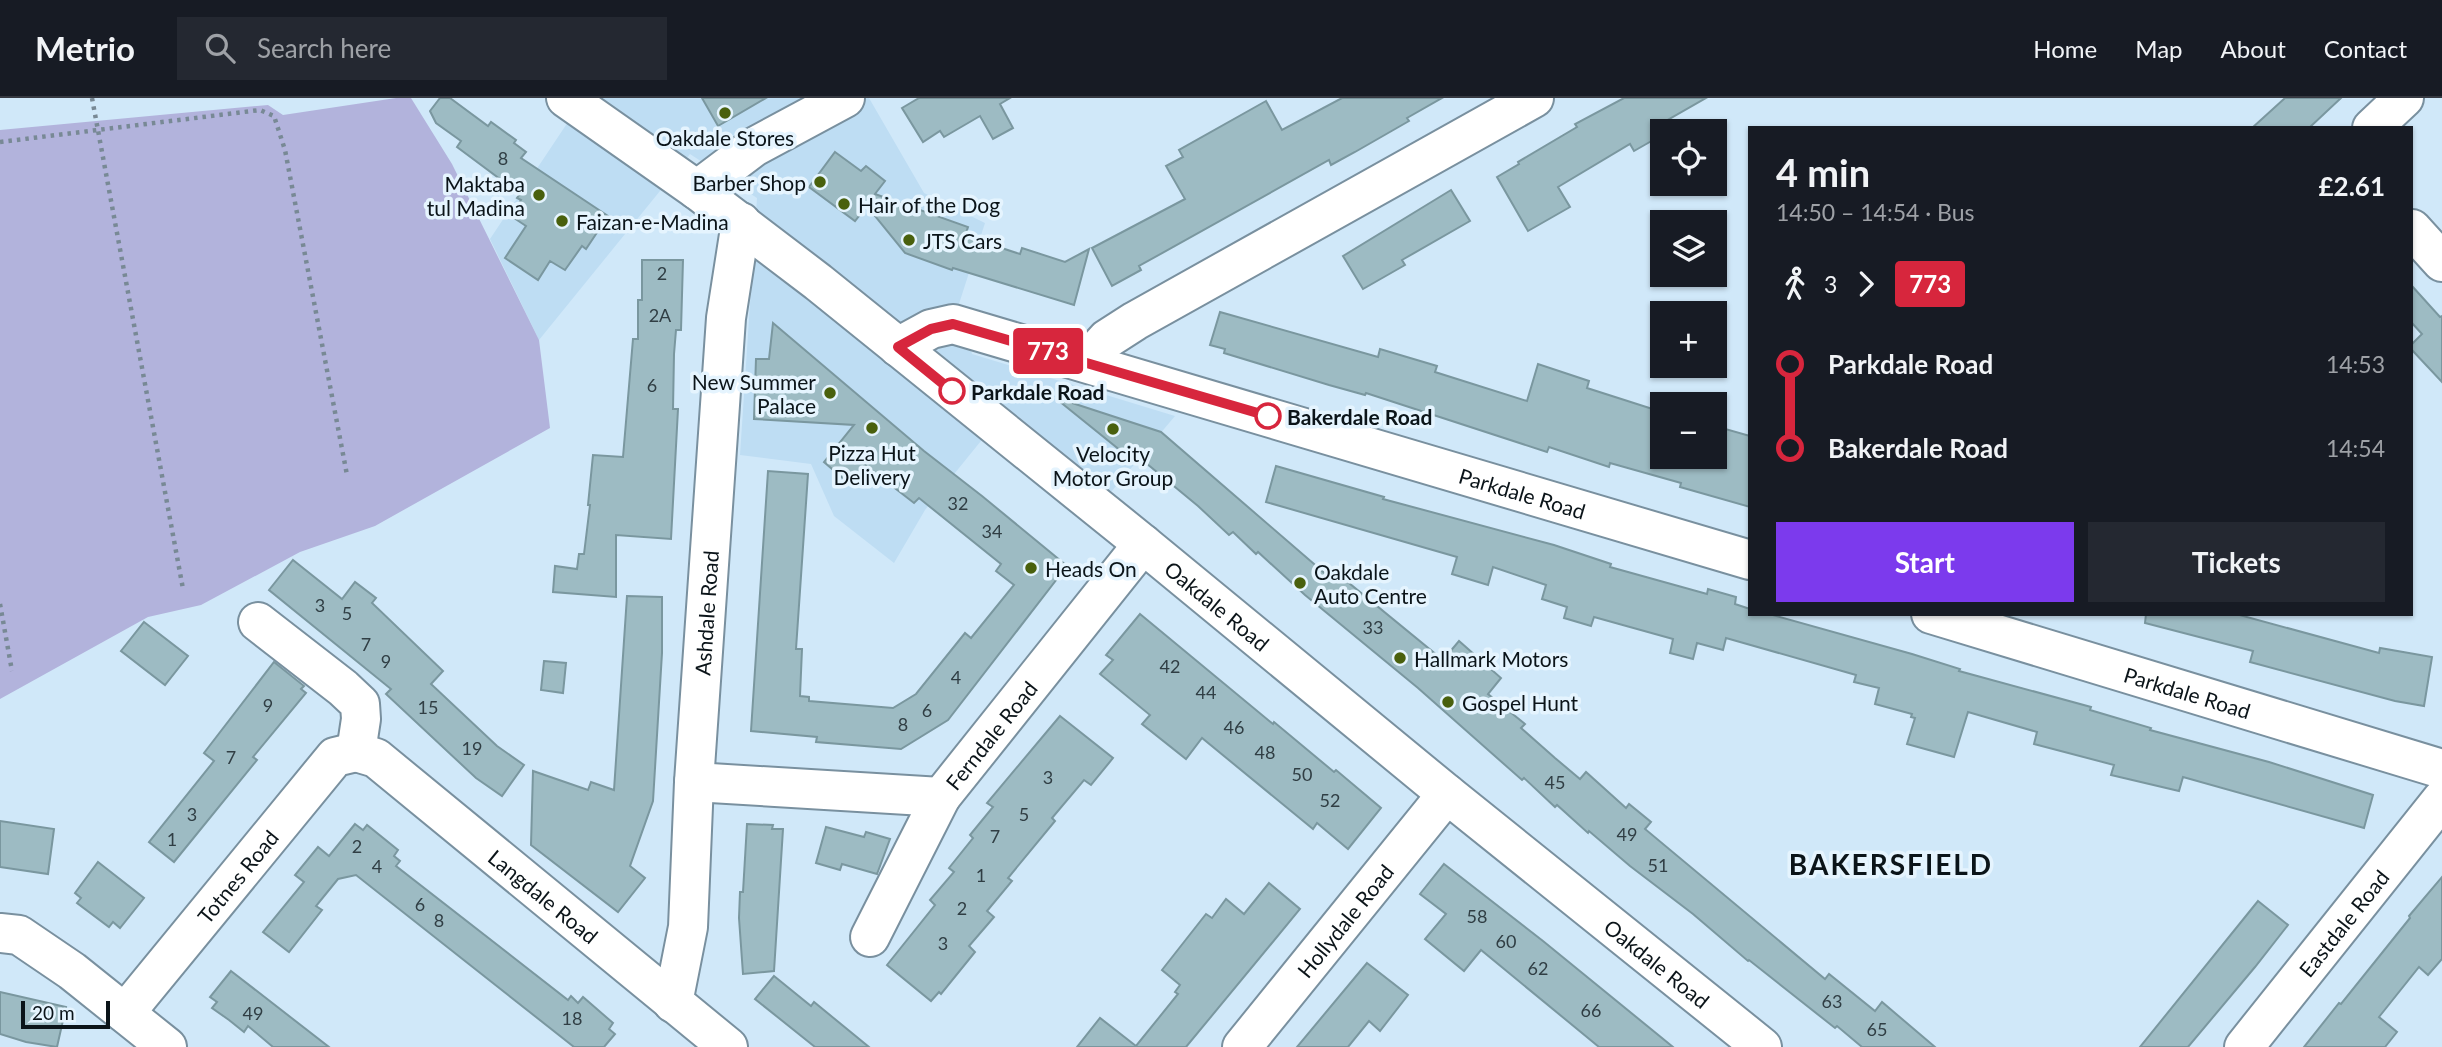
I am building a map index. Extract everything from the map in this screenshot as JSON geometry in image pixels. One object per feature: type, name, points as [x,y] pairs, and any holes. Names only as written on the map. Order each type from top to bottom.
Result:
[{"type":"street","name":"Oakdale Road","points":[[566,98],[741,222],[898,347],[1143,544],[1753,1044]]},
{"type":"street","points":[[697,190],[754,147],[845,98]]},
{"type":"street","points":[[1086,362],[1107,340],[1135,321],[1534,98]]},
{"type":"street","points":[[2374,126],[2404,98]]},
{"type":"street","name":"Ashdale Road","points":[[696,1031],[688,927],[694,782],[726,318],[741,222]]},
{"type":"street","points":[[2413,230],[2442,262]]},
{"type":"street","name":"Parkdale Road","points":[[898,347],[931,329],[953,324],[1748,559]]},
{"type":"street","name":"Ferndale Road","points":[[694,782],[941,797],[1143,544]]},
{"type":"street","name":"Parkdale Road","points":[[1938,616],[2442,769]]},
{"type":"street","points":[[258,622],[360,704],[361,719],[356,751]]},
{"type":"street","name":"Totnes Road","points":[[125,1013],[335,757],[356,751]]},
{"type":"street","name":"Langdale Road","points":[[356,751],[376,758],[696,1031]]},
{"type":"street","name":"Hollydale Road","points":[[1242,1047],[1447,794]]},
{"type":"street","points":[[870,937],[941,797]]},
{"type":"street","name":"Eastdale Road","points":[[2244,1047],[2442,799]]},
{"type":"street","points":[[0,933],[19,934],[72,971],[167,1047]]},
{"type":"path","points":[[92,98],[183,589]]},
{"type":"path","points":[[0,142],[260,110],[274,116],[285,150],[347,475]]},
{"type":"path","points":[[0,604],[12,671]]},
{"type":"shaded area","points":[[411,98],[452,164],[539,340],[550,428],[375,526],[300,552],[201,605],[148,617],[0,699],[0,130],[268,105],[283,115]]},
{"type":"shaded area","points":[[584,98],[869,98],[924,193],[985,223],[958,307],[972,354],[1175,416],[1111,492],[1006,410],[925,510],[894,563],[834,516],[811,464],[740,455],[757,198],[690,154],[539,340],[490,239]]},
{"type":"building","name":"Faizan-e-Madina","points":[[440,98],[450,98],[488,126],[491,122],[516,140],[514,143],[526,152],[521,158],[608,216],[586,249],[582,246],[565,270],[550,261],[538,280],[505,258],[526,226],[511,216],[521,200],[517,198],[520,194],[457,147],[461,141],[436,123],[430,111]]},
{"type":"building","name":"Oakdale Stores","points":[[702,98],[766,98],[718,126]]},
{"type":"building","points":[[919,98],[1010,98],[1000,104],[1013,128],[993,139],[980,116],[944,137],[940,131],[923,142],[902,108]]},
{"type":"building","points":[[1342,98],[1442,98],[1407,118],[1409,121],[1355,152],[1331,165],[1329,160],[1139,266],[1141,270],[1112,286],[1092,248],[1185,199],[1166,166],[1183,157],[1179,150],[1266,101],[1282,130]]},
{"type":"building","points":[[1624,98],[1706,98],[1669,119],[1650,119],[1650,142],[1634,151],[1630,144],[1558,187],[1570,207],[1528,231],[1497,177],[1577,127],[1575,124]]},
{"type":"building","points":[[2285,98],[2341,98],[2311,126],[2254,126]]},
{"type":"building","points":[[835,152],[861,171],[866,166],[885,181],[875,194],[968,227],[965,236],[1020,254],[1022,248],[1065,262],[1089,249],[1074,305],[953,268],[952,270],[905,253],[867,206],[855,221],[809,187]]},
{"type":"building","points":[[1451,190],[1470,221],[1402,260],[1405,265],[1363,289],[1343,256]]},
{"type":"building","points":[[642,260],[683,260],[681,330],[676,330],[674,354],[673,409],[678,409],[671,539],[616,535],[616,597],[553,592],[555,566],[577,569],[579,554],[584,554],[593,455],[623,457],[633,339],[638,339],[638,300],[642,300]]},
{"type":"building","points":[[2413,287],[2440,317],[2442,316],[2442,382],[2413,351],[2413,343],[2422,334],[2413,324]]},
{"type":"building","points":[[1220,312],[1378,357],[1380,349],[1437,366],[1435,372],[1527,401],[1538,364],[1589,381],[1587,388],[1650,408],[1650,469],[1727,469],[1727,429],[1748,435],[1748,506],[1680,487],[1681,483],[1610,463],[1609,467],[1549,447],[1547,452],[1366,393],[1365,395],[1329,385],[1224,353],[1225,349],[1210,345]]},
{"type":"building","points":[[773,323],[924,451],[1067,566],[948,720],[901,749],[816,742],[817,737],[751,731],[768,471],[808,474],[796,649],[802,649],[800,696],[809,697],[809,701],[893,708],[916,694],[965,633],[971,638],[1014,585],[996,571],[1001,564],[919,498],[914,503],[865,465],[854,478],[849,475],[845,480],[824,462],[854,425],[754,419],[756,359],[769,359]]},
{"type":"building","points":[[1060,399],[1161,432],[1328,576],[1333,570],[1443,660],[1459,641],[1501,678],[1488,694],[1525,724],[1521,728],[1555,758],[1580,779],[1586,772],[1626,808],[1629,804],[1651,822],[1645,829],[1825,979],[1829,974],[1875,1011],[1882,1002],[1935,1047],[1862,1047],[1837,1026],[1835,1028],[1589,831],[1588,833],[1557,805],[1555,807],[1524,778],[1522,780],[1258,552],[1256,554],[1233,532],[1229,535],[1135,454],[1131,459],[1059,401]]},
{"type":"building","points":[[1276,466],[1384,497],[1383,499],[1554,545],[1611,564],[1610,567],[1707,594],[1708,589],[1736,597],[1735,604],[1748,608],[1748,616],[1776,616],[1912,654],[1960,669],[1959,671],[2091,707],[2090,710],[2151,728],[2150,730],[2269,762],[2373,795],[2364,828],[2183,777],[2179,791],[2111,775],[2114,765],[2034,744],[2037,732],[1968,712],[1954,757],[1907,744],[1915,718],[1911,717],[1912,714],[1875,704],[1879,688],[1854,682],[1856,675],[1726,638],[1723,650],[1697,643],[1693,659],[1670,653],[1673,639],[1594,617],[1591,626],[1564,618],[1567,607],[1542,599],[1546,585],[1493,567],[1488,585],[1452,574],[1457,557],[1266,502]]},
{"type":"building","points":[[293,560],[342,599],[355,582],[376,598],[372,603],[443,671],[431,684],[497,746],[524,765],[502,796],[476,778],[386,694],[391,689],[269,590]]},
{"type":"building","points":[[627,596],[662,597],[662,653],[653,801],[630,866],[645,878],[618,912],[531,845],[533,771],[588,790],[591,782],[614,790]]},
{"type":"building","points":[[1140,614],[1273,724],[1274,722],[1334,772],[1336,770],[1381,808],[1348,849],[1317,823],[1313,829],[1202,738],[1186,759],[1142,724],[1150,715],[1100,674],[1113,660],[1106,655]]},
{"type":"building","points":[[2146,616],[2243,616],[2379,653],[2380,648],[2432,657],[2424,706],[2395,701],[2250,662],[2253,651],[2145,623]]},
{"type":"building","points":[[144,622],[188,656],[165,685],[121,651]]},
{"type":"building","points":[[544,661],[566,663],[563,693],[541,690]]},
{"type":"building","points":[[274,662],[304,686],[301,689],[306,693],[253,757],[257,760],[174,862],[149,842],[214,761],[204,753]]},
{"type":"building","points":[[1060,716],[1113,758],[1091,785],[1084,780],[1052,818],[1055,821],[1008,878],[1012,881],[987,911],[994,917],[969,946],[975,952],[941,994],[939,992],[931,1001],[887,965],[935,905],[930,900],[954,872],[949,868],[973,838],[970,835],[993,807],[987,803]]},
{"type":"building","points":[[0,821],[54,829],[48,874],[0,867]]},
{"type":"building","points":[[355,824],[363,830],[367,825],[398,850],[394,856],[400,861],[396,866],[568,1000],[571,996],[578,1003],[583,997],[613,1023],[609,1029],[615,1034],[604,1047],[574,1047],[356,875],[338,879],[316,906],[322,910],[289,952],[263,932],[304,882],[295,875],[318,847],[329,856]]},
{"type":"building","points":[[747,824],[773,825],[772,829],[783,829],[774,971],[743,974],[739,918]]},
{"type":"building","points":[[826,827],[864,837],[866,832],[890,839],[877,874],[842,864],[840,870],[816,863]]},
{"type":"building","points":[[98,862],[144,898],[120,928],[113,922],[109,927],[77,903],[81,898],[75,893]]},
{"type":"building","points":[[1444,864],[1673,1047],[1599,1047],[1481,950],[1464,971],[1425,939],[1446,914],[1420,894]]},
{"type":"building","points":[[2442,877],[2442,959],[2428,975],[2419,967],[2379,1017],[2397,1032],[2385,1047],[2304,1047],[2339,1003],[2341,1004]]},
{"type":"building","points":[[1269,883],[1300,909],[1186,1047],[1077,1047],[1100,1018],[1136,1046],[1178,994],[1175,992],[1180,985],[1162,970],[1206,914],[1212,918],[1226,899],[1244,914]]},
{"type":"building","points":[[2258,901],[2288,925],[2255,967],[2188,1047],[2140,1047]]},
{"type":"building","points":[[1367,963],[1408,995],[1380,1031],[1369,1021],[1348,1047],[1297,1047]]},
{"type":"building","points":[[231,971],[329,1047],[273,1047],[248,1026],[244,1032],[212,1008],[217,1002],[210,997]]},
{"type":"building","points":[[774,976],[811,1006],[814,1002],[869,1047],[815,1047],[755,999]]},
{"type":"building","points":[[0,992],[66,1007],[57,1047],[0,1034]]},
{"type":"bus line","name":"773","points":[[952,391],[898,347],[931,329],[953,324],[1268,416]]},
{"type":"place","name":"Oakdale Stores","points":[[725,113]]},
{"type":"place","name":"Barber Shop","points":[[820,182]]},
{"type":"place","name":"Maktaba tul Madina","points":[[539,195]]},
{"type":"place","name":"Hair of the Dog","points":[[844,204]]},
{"type":"place","name":"Faizan-e-Madina","points":[[562,221]]},
{"type":"place","name":"JTS Cars","points":[[909,240]]},
{"type":"place","name":"Parkdale Road","points":[[952,391]]},
{"type":"place","name":"New Summer Palace","points":[[830,393]]},
{"type":"place","name":"Bakerdale Road","points":[[1268,416]]},
{"type":"place","name":"Pizza Hut Delivery","points":[[872,428]]},
{"type":"place","name":"Velocity Motor Group","points":[[1113,429]]},
{"type":"place","name":"Heads On","points":[[1031,568]]},
{"type":"place","name":"Oakdale Auto Centre","points":[[1300,583]]},
{"type":"place","name":"Hallmark Motors","points":[[1400,658]]},
{"type":"place","name":"Gospel Hunt","points":[[1448,702]]},
{"type":"district","name":"BAKERSFIELD","points":[[1891,864]]}]
